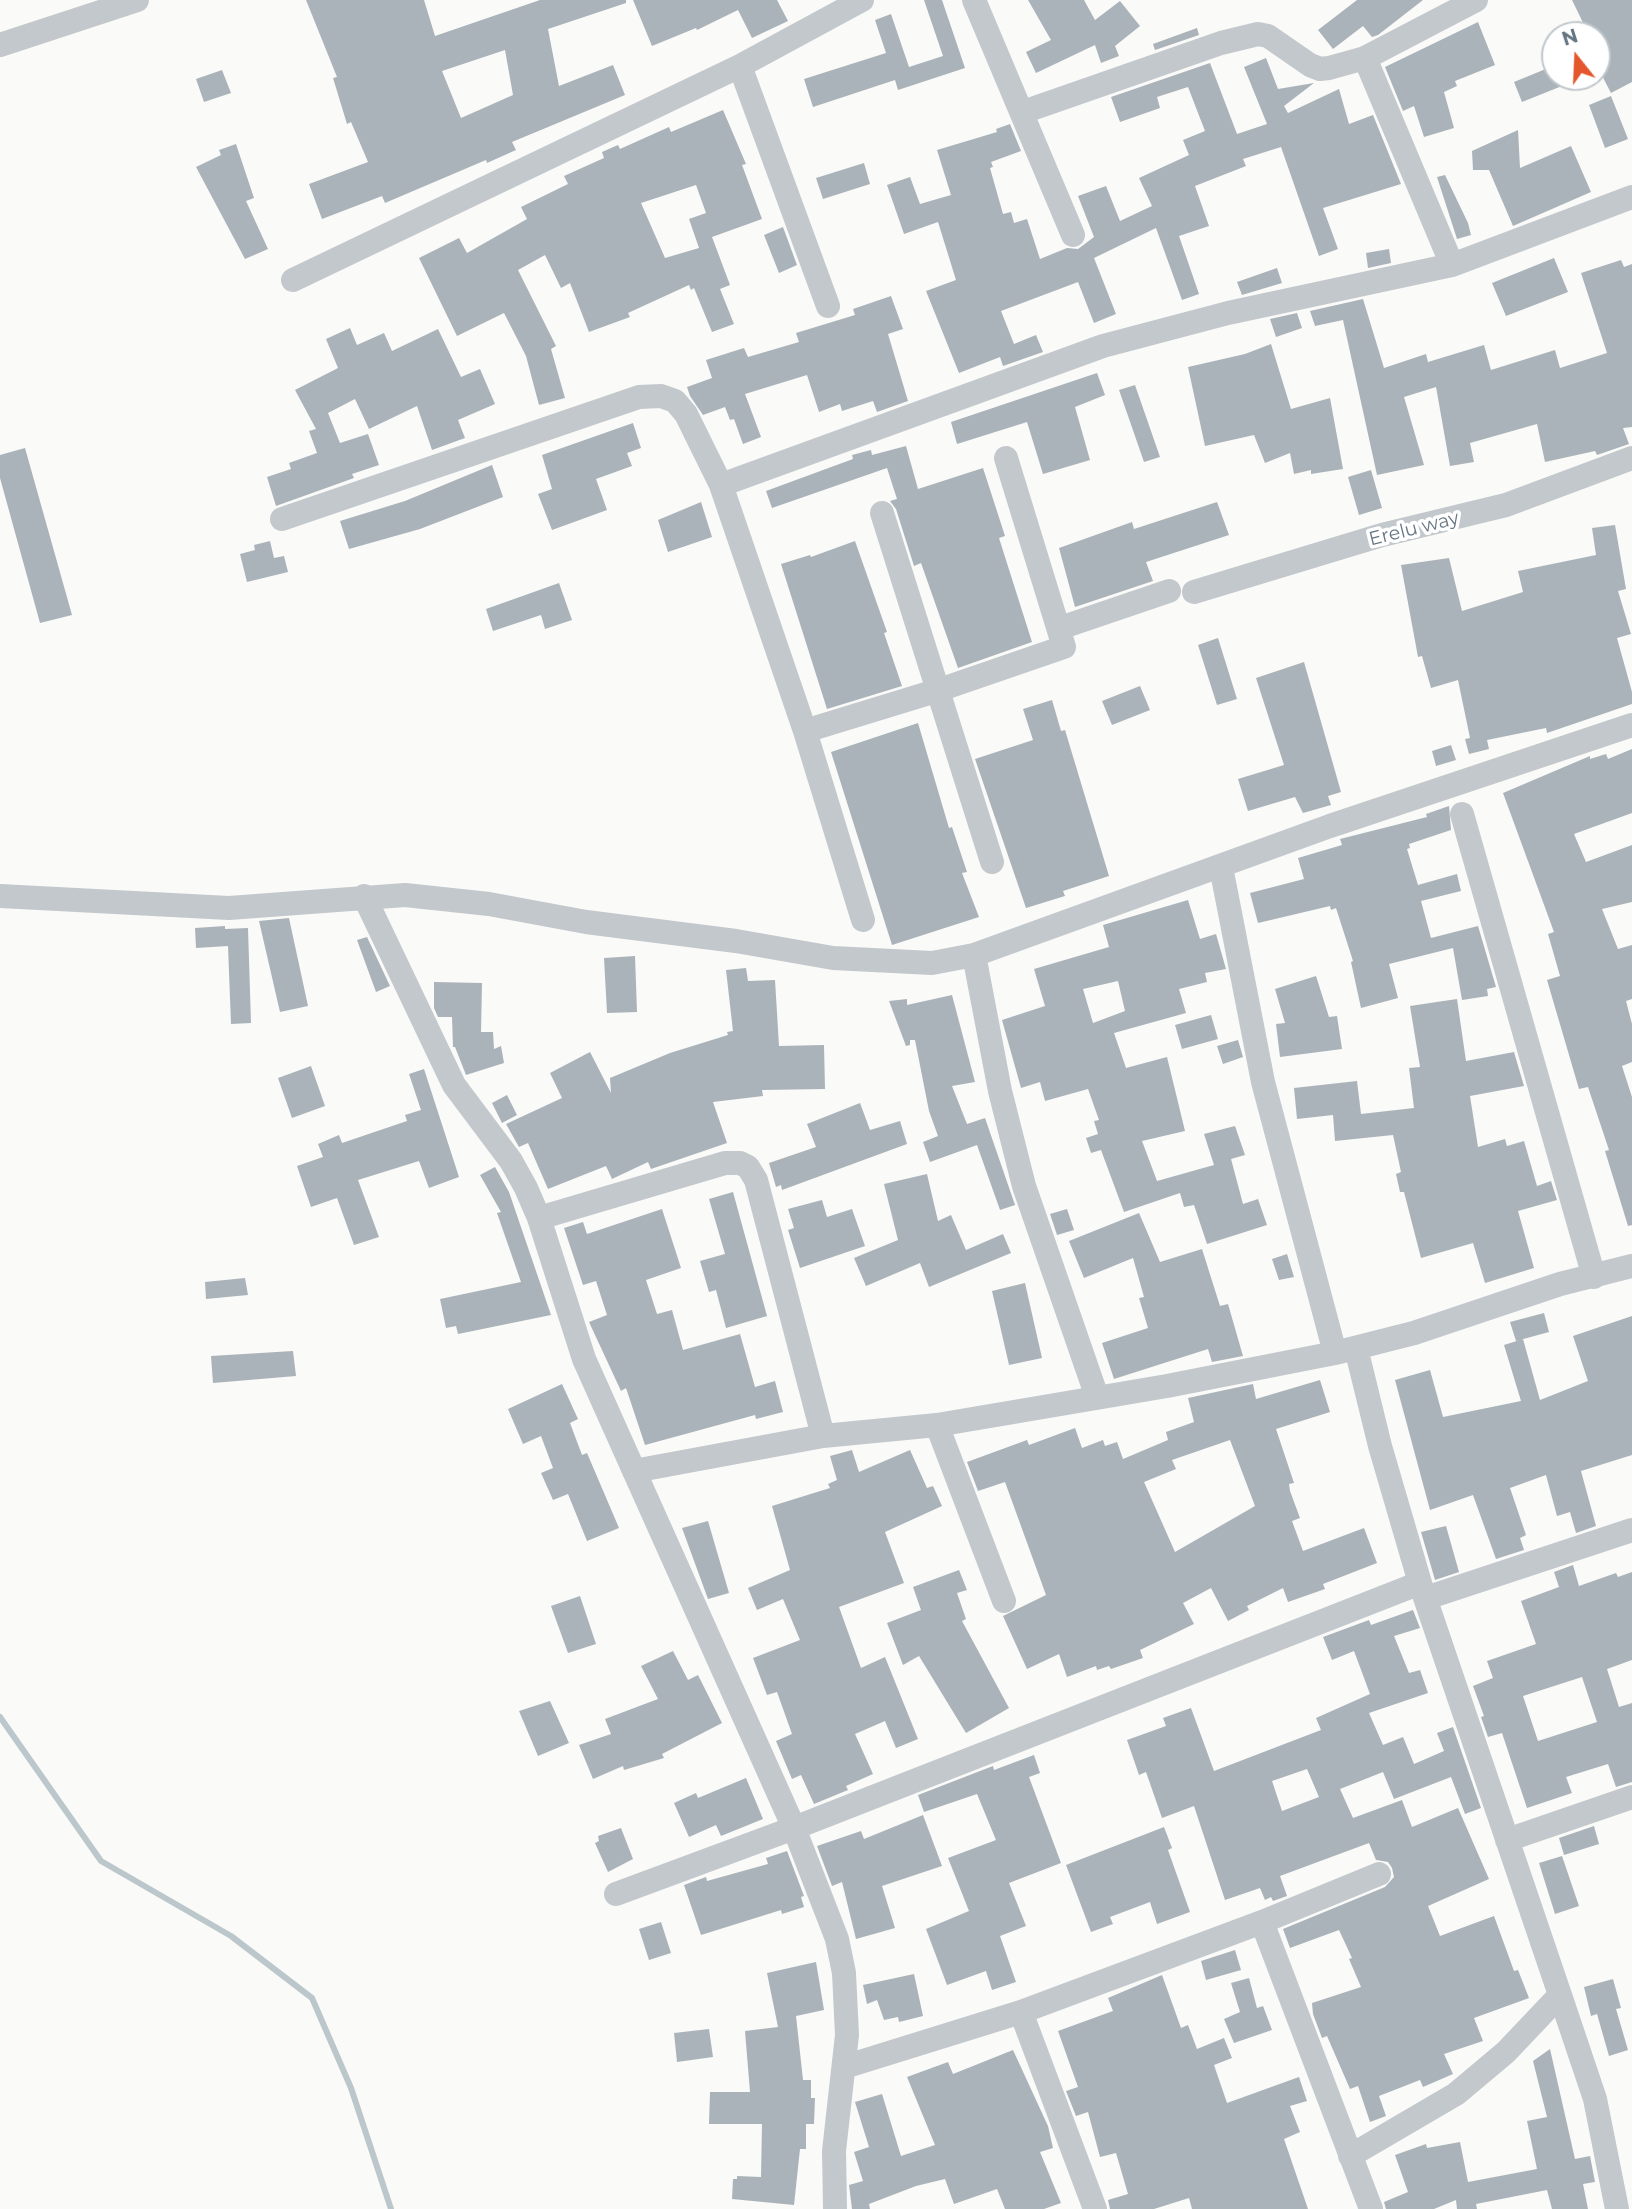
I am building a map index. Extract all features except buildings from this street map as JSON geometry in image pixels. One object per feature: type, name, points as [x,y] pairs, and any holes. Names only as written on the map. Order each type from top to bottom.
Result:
[{"type":"street","points":[[0,45],[137,0]]},
{"type":"street","points":[[293,280],[740,66],[862,0]]},
{"type":"street","points":[[974,0],[1073,235]]},
{"type":"street","points":[[1023,112],[1222,43],[1258,34],[1320,69],[1365,58],[1476,0]]},
{"type":"street","points":[[1365,58],[1452,265]]},
{"type":"street","points":[[740,66],[828,306]]},
{"type":"street","points":[[721,485],[1103,346],[1192,322],[1452,265],[1632,197]]},
{"type":"street","points":[[282,519],[538,430],[650,397],[675,401],[686,414],[721,485],[805,731],[863,920]]},
{"type":"street","name":"Erelu way","points":[[1060,628],[1382,536],[1506,505],[1632,457]]},
{"type":"street","points":[[805,731],[939,690],[1064,647],[1006,458]]},
{"type":"street","points":[[882,513],[992,862]]},
{"type":"street","points":[[1,896],[229,908],[405,895],[478,902],[596,923],[736,941],[833,958],[920,964],[974,955],[1111,903],[1221,867],[1330,826],[1632,725]]},
{"type":"street","points":[[1462,814],[1594,1277]]},
{"type":"street","points":[[1221,867],[1263,1082],[1346,1351],[1380,1446],[1423,1591],[1595,2099],[1616,2209]]},
{"type":"street","points":[[364,896],[454,1085],[511,1161],[539,1218],[569,1321],[794,1828],[838,1939],[847,2004],[844,2067],[834,2151],[835,2209]]},
{"type":"street","points":[[974,955],[1000,1091],[1024,1186],[1097,1397]]},
{"type":"street","points":[[539,1218],[724,1163],[740,1163],[748,1167],[756,1180],[823,1436]]},
{"type":"street","points":[[634,1471],[823,1436],[937,1425],[1346,1351],[1487,1311],[1560,1284],[1632,1266]]},
{"type":"street","points":[[937,1425],[1004,1601]]},
{"type":"street","points":[[616,1894],[1423,1591],[1632,1530]]},
{"type":"street","points":[[1507,1840],[1632,1797]]},
{"type":"street","points":[[844,2067],[1021,2012],[1262,1922],[1379,1874]]},
{"type":"street","points":[[1262,1922],[1371,2209]]},
{"type":"street","points":[[1350,2156],[1456,2094],[1506,2052],[1560,1995]]},
{"type":"street","points":[[1021,2012],[1095,2209]]},
{"type":"waterway","points":[[0,1717],[101,1861],[231,1936],[312,1998],[351,2088],[391,2209]]}]
